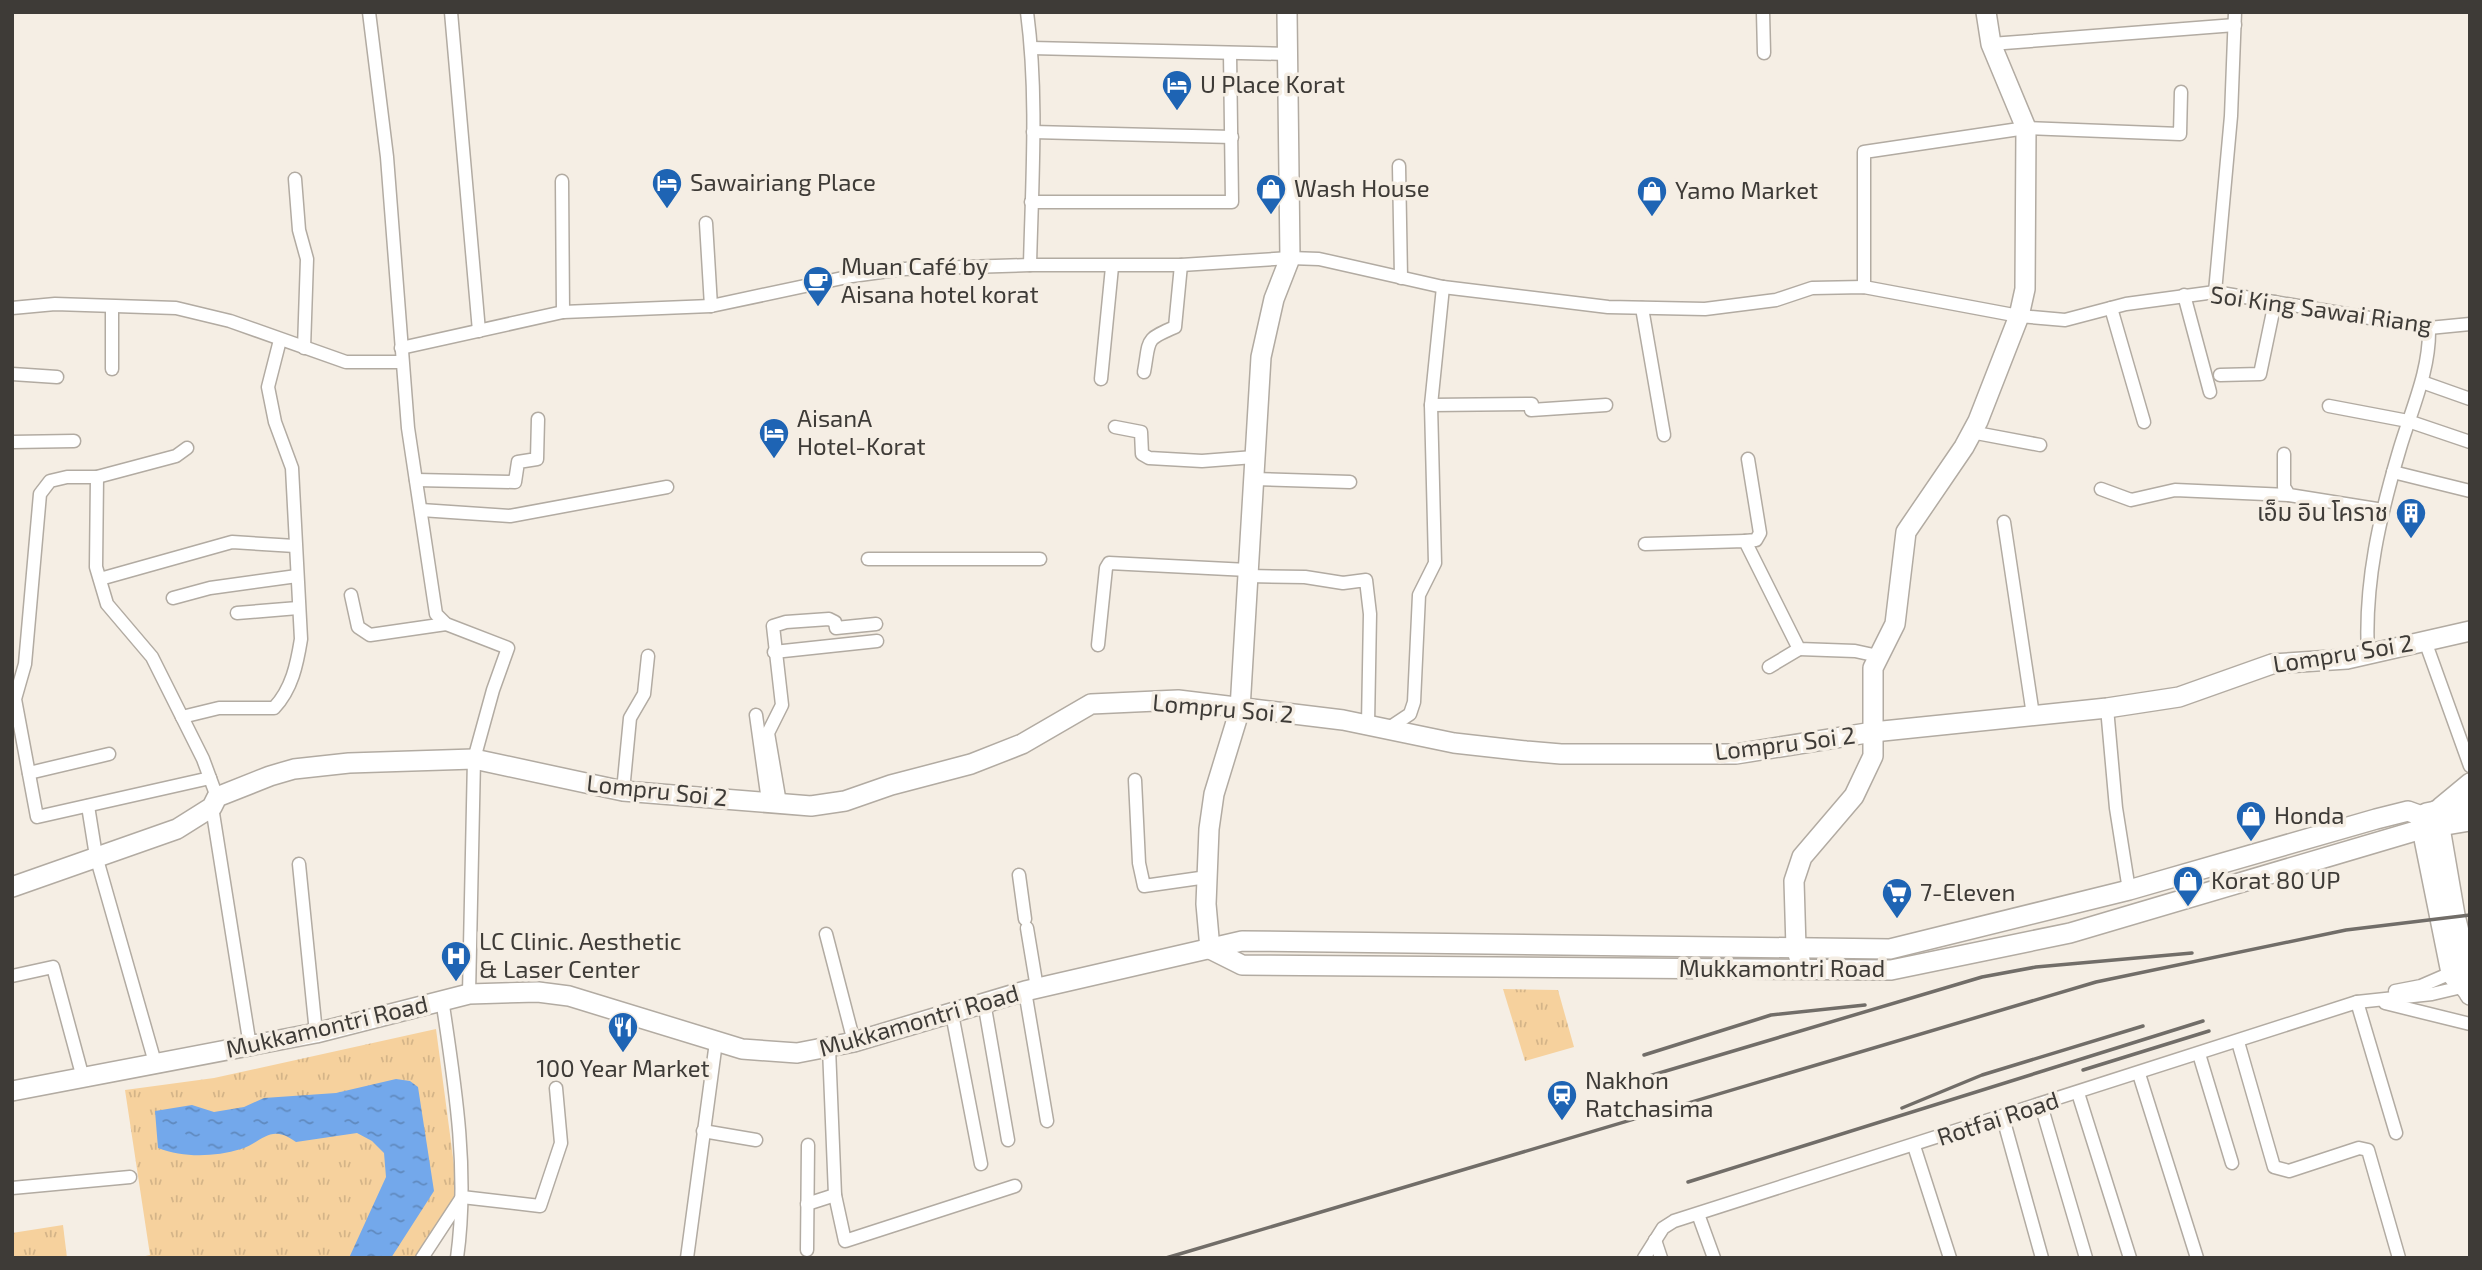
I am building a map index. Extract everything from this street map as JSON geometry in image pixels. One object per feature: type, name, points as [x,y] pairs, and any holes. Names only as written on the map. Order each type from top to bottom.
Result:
[{"type":"street","points":[[369,12],[387,157],[401,362],[436,614],[446,624],[508,648],[493,690],[474,760],[469,994]]},
{"type":"street","points":[[451,12],[479,331]]},
{"type":"street","points":[[1027,12],[1031,48],[1032,132],[1030,265]]},
{"type":"street","points":[[1210,949],[1207,877],[1214,794],[1240,709],[1254,457],[1265,332],[1290,258],[1287,12]]},
{"type":"street","points":[[1763,12],[1764,53]]},
{"type":"street","points":[[1804,970],[1796,948],[1794,881],[1802,857],[1854,796],[1873,756],[1872,682],[1878,656],[1895,624],[1906,532],[1971,432],[2019,316],[2027,260],[2026,128],[1992,44],[1986,12]]},
{"type":"street","points":[[1992,44],[2235,19],[2231,116],[2215,292]]},
{"type":"street","points":[[1031,48],[1288,54]]},
{"type":"street","points":[[1031,202],[1232,202],[1230,53]]},
{"type":"street","points":[[1864,287],[1864,152],[2026,128],[2180,134],[2181,92]]},
{"type":"street","points":[[1032,132],[1232,137]]},
{"type":"street","points":[[1399,166],[1401,278]]},
{"type":"street","points":[[295,179],[299,230],[307,259],[304,348]]},
{"type":"street","points":[[562,181],[563,312]]},
{"type":"street","points":[[706,223],[711,306]]},
{"type":"street","name":"Soi King Sawai Riang","points":[[401,348],[563,312],[711,306],[852,276],[902,269],[1030,265],[1112,267],[1290,258],[1319,259],[1443,288],[1642,308],[1705,309],[1776,299],[1812,288],[1864,287],[2019,316],[2079,319],[2111,308],[2215,292],[2428,328],[2470,324]]},
{"type":"street","points":[[1144,372],[1150,339],[1155,334],[1175,327],[1181,265]]},
{"type":"street","points":[[1101,379],[1112,267]]},
{"type":"street","points":[[1098,645],[1106,568],[1109,563],[1305,577],[1343,583],[1366,580],[1377,728],[1410,714],[1415,702],[1419,595],[1434,564],[1431,405],[1443,288]]},
{"type":"street","points":[[2184,295],[2210,392]]},
{"type":"street","points":[[2220,375],[2260,374],[2275,302]]},
{"type":"street","points":[[12,308],[55,304],[176,309],[230,321],[346,362],[401,362]]},
{"type":"street","points":[[112,308],[112,369]]},
{"type":"street","points":[[1642,308],[1664,435]]},
{"type":"street","points":[[2111,308],[2144,422]]},
{"type":"street","points":[[2368,654],[2366,619],[2370,579],[2393,472],[2422,382],[2428,352],[2428,328]]},
{"type":"street","points":[[182,717],[219,708],[274,708],[283,699],[297,666],[301,639],[292,468],[275,422],[268,387],[280,340]]},
{"type":"street","points":[[12,374],[57,377]]},
{"type":"street","points":[[2422,382],[2470,399]]},
{"type":"street","points":[[1431,405],[1606,405]]},
{"type":"street","points":[[2329,406],[2408,421],[2470,442]]},
{"type":"street","points":[[416,480],[515,482],[516,464],[521,460],[537,459],[538,419]]},
{"type":"street","points":[[1115,427],[1141,432],[1142,454],[1149,458],[1194,461],[1254,457]]},
{"type":"street","points":[[1971,432],[2040,445]]},
{"type":"street","points":[[12,442],[74,441]]},
{"type":"street","points":[[187,448],[176,456],[97,477],[67,477],[50,481],[40,494],[25,664],[16,685],[15,699],[37,817],[210,778]]},
{"type":"street","points":[[2284,454],[2284,487],[2289,495]]},
{"type":"street","points":[[1646,544],[1756,540],[1760,533],[1748,459]]},
{"type":"street","points":[[2393,472],[2470,491]]},
{"type":"street","points":[[97,477],[96,566],[107,604],[152,657],[210,778],[250,1046]]},
{"type":"street","points":[[1253,479],[1350,482]]},
{"type":"street","points":[[421,510],[510,516],[667,487]]},
{"type":"street","points":[[2101,489],[2131,500],[2175,491],[2289,495],[2383,510]]},
{"type":"street","points":[[2004,522],[2033,715]]},
{"type":"street","points":[[1745,541],[1799,649]]},
{"type":"street","points":[[100,579],[232,542],[295,546]]},
{"type":"street","points":[[868,559],[1040,559]]},
{"type":"street","points":[[173,598],[222,586],[297,576]]},
{"type":"street","points":[[351,595],[358,626],[370,635],[446,624]]},
{"type":"street","points":[[237,613],[298,608]]},
{"type":"street","points":[[774,802],[768,733],[782,705],[771,633],[773,626],[829,619],[835,622],[836,628],[876,624]]},
{"type":"street","name":"Lompru Soi 2","points":[[12,887],[177,829],[215,802],[294,769],[349,763],[474,760],[623,791],[811,806],[845,801],[891,785],[971,764],[1022,744],[1091,704],[1178,700],[1377,728],[1454,743],[1561,754],[1736,754],[1872,733],[2107,708],[2179,696],[2272,664],[2334,660],[2470,631]]},
{"type":"street","points":[[774,652],[877,641]]},
{"type":"street","points":[[2425,641],[2470,766]]},
{"type":"street","points":[[1769,667],[1799,649],[1854,651],[1878,656]]},
{"type":"street","points":[[623,791],[630,718],[644,694],[648,656]]},
{"type":"street","points":[[2107,708],[2116,808],[2129,890]]},
{"type":"street","points":[[756,715],[774,802]]},
{"type":"street","points":[[29,773],[109,754]]},
{"type":"street","points":[[1135,779],[1139,863],[1144,886],[1207,877]]},
{"type":"street","points":[[2429,820],[2470,783]]},
{"type":"street","points":[[2429,820],[2470,804]]},
{"type":"street","points":[[88,806],[96,856],[156,1066]]},
{"type":"street","name":"Mukkamontri Road","points":[[12,1091],[156,1066],[316,1033],[469,994],[538,992],[569,996],[716,1042],[765,1053],[797,1053],[854,1042],[1031,989],[1242,941],[1890,949],[2129,890],[2407,811],[2429,820]]},
{"type":"street","points":[[2429,820],[2470,819]]},
{"type":"street","points":[[2429,820],[2465,982]]},
{"type":"street","name":"Mukkamontri Road","points":[[1210,949],[1242,965],[1891,971],[2070,933],[2429,820]]},
{"type":"street","points":[[299,864],[316,1033]]},
{"type":"street","points":[[1019,874],[1047,1121]]},
{"type":"street","points":[[2064,906],[2070,933]]},
{"type":"street","points":[[826,934],[854,1042]]},
{"type":"street","points":[[12,976],[53,967],[65,1000],[83,1078]]},
{"type":"street","name":"Rotfai Road","points":[[2362,1001],[2432,994],[2465,982]]},
{"type":"street","name":"Rotfai Road","points":[[1644,1258],[1655,1240],[1674,1221],[2362,1001],[2421,986],[2465,982]]},
{"type":"street","points":[[442,999],[456,1090],[463,1197],[457,1258]]},
{"type":"street","points":[[2396,1133],[2362,1001],[2470,1024]]},
{"type":"street","points":[[984,1002],[1008,1140]]},
{"type":"street","points":[[952,1014],[981,1164]]},
{"type":"street","points":[[687,1258],[716,1042]]},
{"type":"street","points":[[2238,1042],[2274,1167],[2289,1171],[2359,1149],[2368,1150],[2399,1258]]},
{"type":"street","points":[[829,1048],[835,1195],[842,1236],[850,1241],[1014,1186]]},
{"type":"street","points":[[2199,1054],[2232,1163]]},
{"type":"street","points":[[2139,1073],[2197,1258]]},
{"type":"street","points":[[463,1197],[540,1206],[561,1143],[556,1088]]},
{"type":"street","points":[[2078,1093],[2130,1258]]},
{"type":"street","points":[[2042,1105],[2087,1258]]},
{"type":"street","points":[[2003,1118],[2042,1258]]},
{"type":"street","points":[[703,1131],[756,1140]]},
{"type":"street","points":[[807,1250],[808,1145]]},
{"type":"street","points":[[1914,1146],[1950,1258]]},
{"type":"street","points":[[12,1188],[130,1177]]},
{"type":"street","points":[[807,1204],[835,1195]]},
{"type":"street","points":[[422,1258],[463,1197]]},
{"type":"street","points":[[1698,1214],[1714,1258]]},
{"type":"street","points":[[1655,1240],[1661,1258]]},
{"type":"green space","points":[[1503,989],[1558,990],[1574,1047],[1525,1061]]},
{"type":"green space","points":[[436,1029],[458,1195],[418,1258],[136,1258],[150,1255],[125,1090],[214,1078]]},
{"type":"green space","points":[[63,1225],[67,1258],[12,1258],[12,1233]]},
{"type":"water","points":[[396,1079],[410,1081],[418,1087],[434,1191],[391,1258],[349,1258],[386,1177],[384,1153],[372,1141],[357,1133],[296,1142],[280,1134],[273,1134],[241,1149],[210,1155],[178,1154],[158,1148],[155,1111],[192,1105],[214,1112],[244,1107],[264,1098],[336,1093]]},
{"type":"railway","points":[[1166,1258],[2096,982],[2346,930],[2470,915]]},
{"type":"railway","points":[[1639,1079],[1982,977],[2036,967],[2192,953]]},
{"type":"railway","points":[[1644,1055],[1771,1015],[1865,1005]]},
{"type":"railway","points":[[1688,1182],[2203,1021]]},
{"type":"railway","points":[[1902,1108],[1982,1075],[2143,1026]]},
{"type":"railway","points":[[2083,1070],[2209,1031]]},
{"type":"place","name":"U Place Korat","points":[[1177,112]]},
{"type":"place","name":"Sawairiang Place","points":[[667,210]]},
{"type":"place","name":"Wash House","points":[[1271,216]]},
{"type":"place","name":"Yamo Market","points":[[1652,218]]},
{"type":"place","name":"Muan Café by Aisana hotel korat","points":[[818,308]]},
{"type":"place","name":"AisanA Hotel-Korat","points":[[774,460]]},
{"type":"place","name":"เอ็ม อิน โคราช","points":[[2411,540]]},
{"type":"place","name":"Honda","points":[[2251,843]]},
{"type":"place","name":"Korat 80 UP","points":[[2188,908]]},
{"type":"place","name":"7-Eleven","points":[[1897,920]]},
{"type":"place","name":"LC Clinic. Aesthetic & Laser Center","points":[[456,983]]},
{"type":"place","name":"100 Year Market","points":[[623,1054]]},
{"type":"place","name":"Nakhon Ratchasima","points":[[1562,1122]]}]
